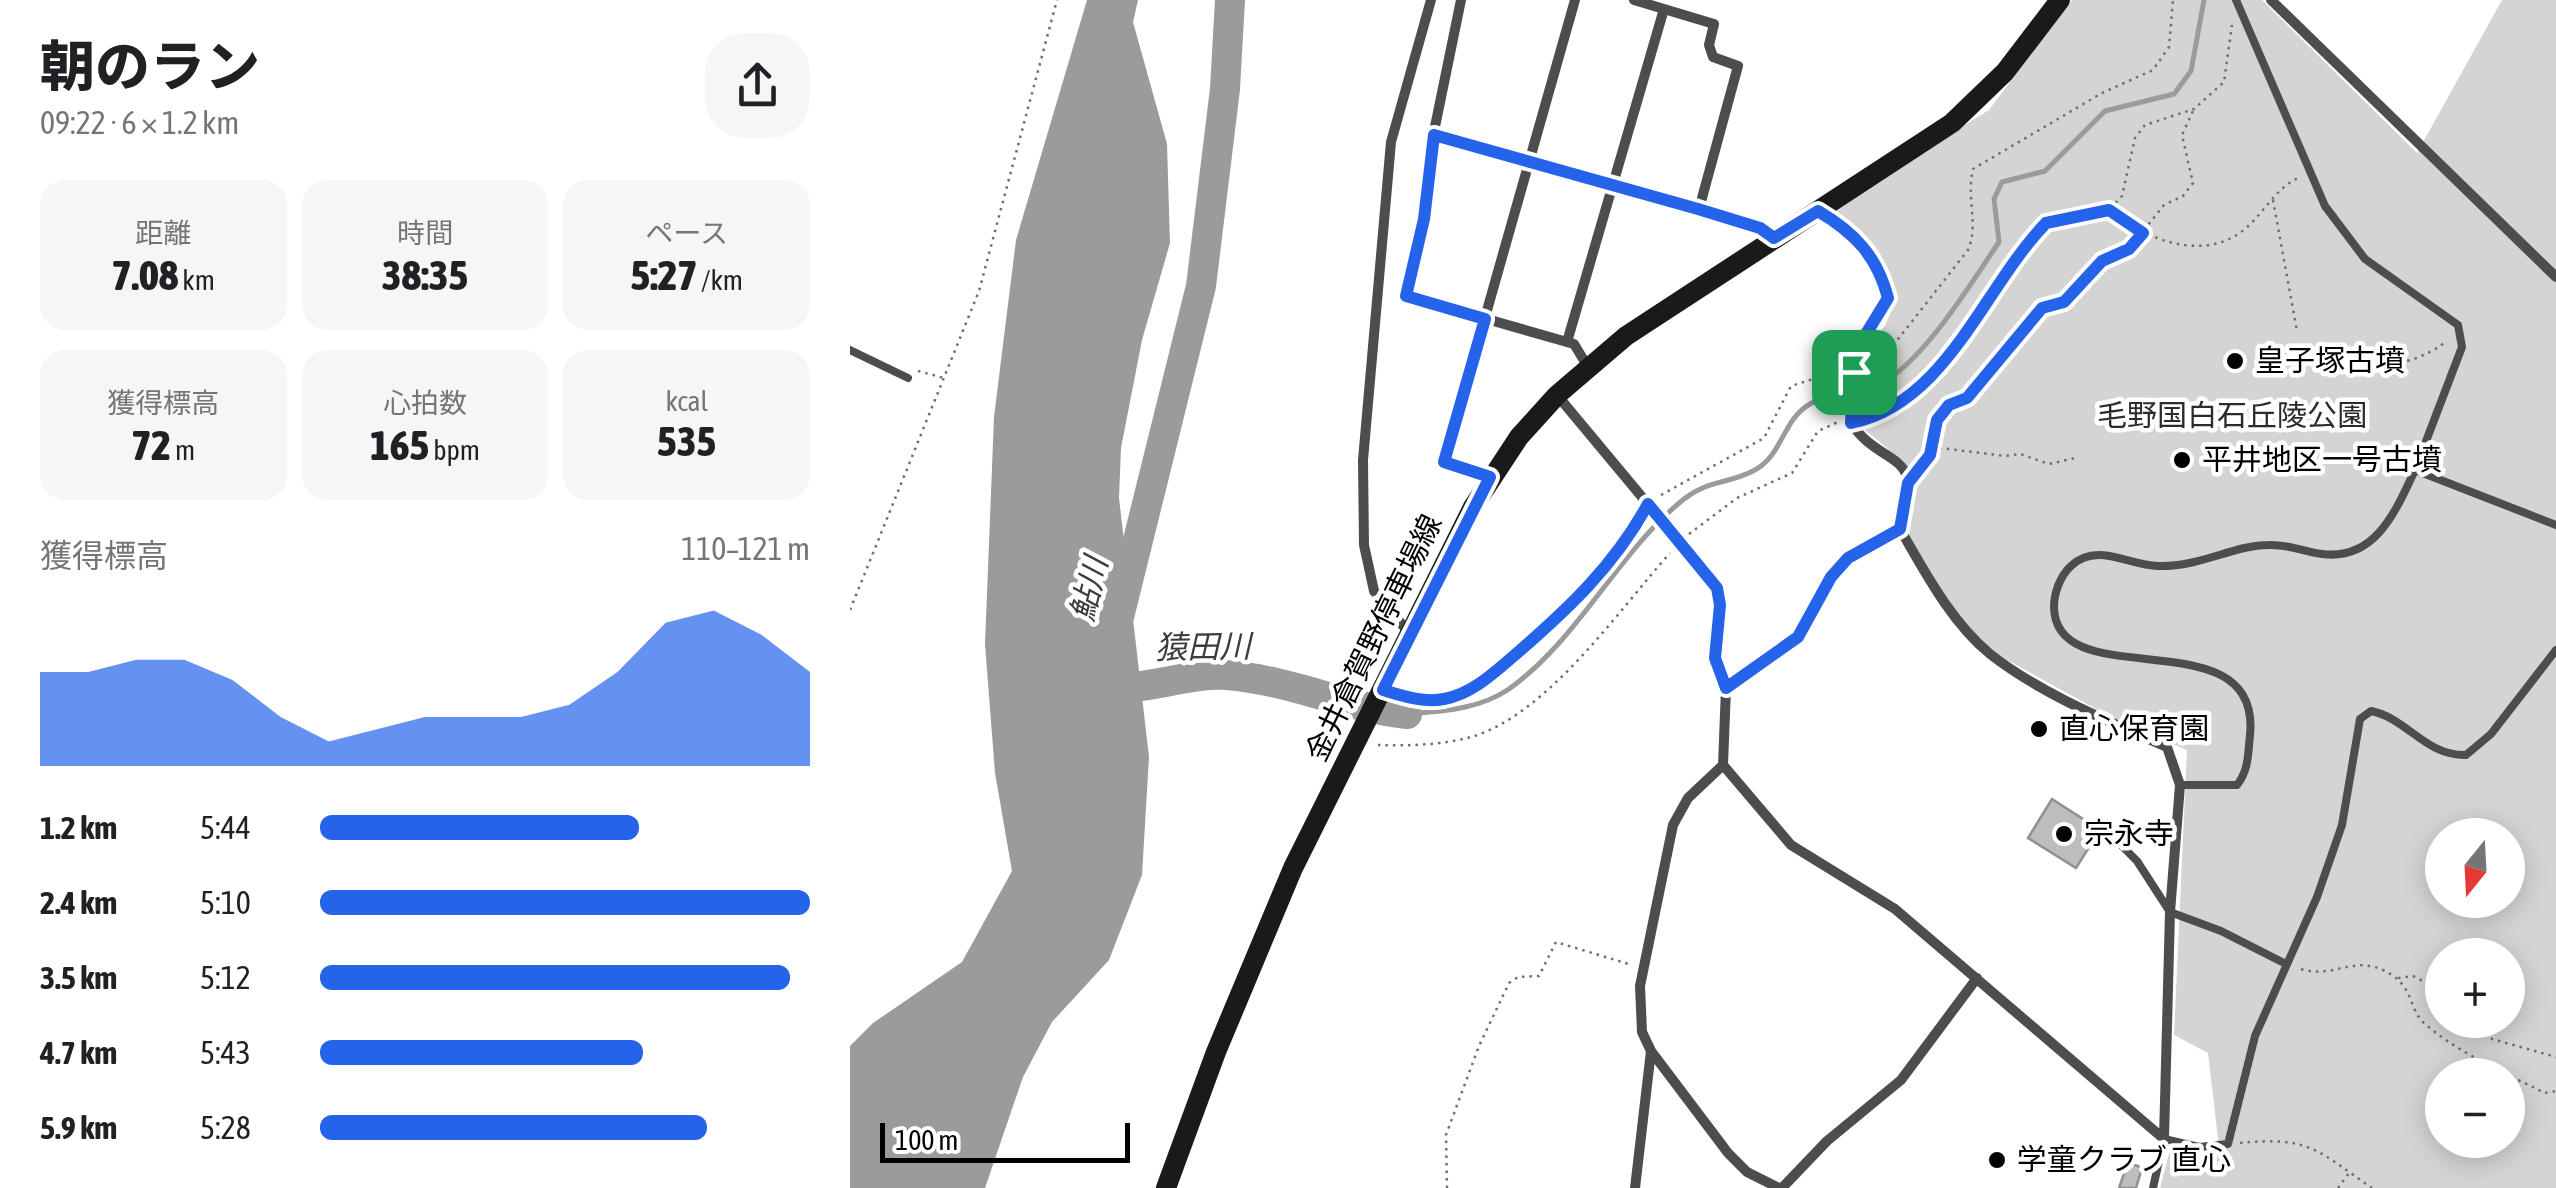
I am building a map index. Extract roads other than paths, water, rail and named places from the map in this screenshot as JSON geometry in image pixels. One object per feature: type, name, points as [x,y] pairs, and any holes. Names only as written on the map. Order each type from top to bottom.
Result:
[{"type":"main road","name":"金井倉賀野停車場線","points":[[1166,1188],[1216,1052],[1293,868],[1490,477],[1557,396],[1626,336],[1981,100],[2060,0]]},
{"type":"street","points":[[1411,634],[1374,590],[1364,546],[1362,460],[1391,142],[1431,0]]},
{"type":"street","points":[[1461,0],[1434,135],[1424,219],[1406,296],[1574,344],[1588,367]]},
{"type":"street","points":[[1490,477],[1444,462],[1575,0]]},
{"type":"street","points":[[1634,0],[1714,24],[1709,44],[1713,57],[1738,66],[1698,209]]},
{"type":"street","points":[[2271,0],[2556,277]]},
{"type":"street","points":[[1567,342],[1664,9]]},
{"type":"street","points":[[1434,135],[1698,209],[1760,228],[1774,238]]},
{"type":"street","points":[[1818,211],[1862,242],[1888,298],[1880,317],[1862,335],[1854,372],[1851,423],[1904,469],[1908,483],[1900,529],[1950,610],[1989,653],[2038,684],[2167,747],[2180,784],[2170,912],[2164,1140]]},
{"type":"street","points":[[1557,396],[1717,588],[1720,605],[1715,658],[1726,688],[1723,765],[1791,845],[1895,909],[2164,1140]]},
{"type":"street","points":[[1726,688],[1798,637],[1831,577],[1848,558],[1900,529]]},
{"type":"street","points":[[1723,765],[1688,798],[1673,825],[1638,1010],[1651,1051],[1728,1153],[1747,1172],[1781,1188],[1827,1141],[1901,1080],[1976,978]]},
{"type":"street","points":[[1634,1188],[1651,1051]]},
{"type":"lane","points":[[2180,784],[2225,788],[2237,785],[2246,774],[2252,710],[2242,687],[2219,672],[2084,648],[2062,630],[2054,611],[2056,588],[2068,568],[2086,556],[2107,554],[2150,566],[2205,563],[2266,544],[2339,554],[2363,548],[2381,532],[2415,470],[2462,348],[2458,324],[2365,259],[2325,206],[2236,0]]},
{"type":"lane","points":[[850,350],[908,378]]},
{"type":"lane","points":[[2415,470],[2556,525]]},
{"type":"lane","points":[[2153,1188],[2164,1140],[2199,1147],[2228,1144],[2255,1036],[2317,897],[2342,825],[2360,719],[2370,711],[2386,714],[2426,746],[2466,755],[2491,734],[2556,650]]},
{"type":"lane","points":[[2113,837],[2137,861],[2170,912],[2221,930],[2286,964]]},
{"type":"water","points":[[1087,0],[1138,0],[1133,22],[1167,144],[1170,243],[1142,340],[1121,448],[1119,498],[1149,757],[1142,875],[1109,960],[1052,1022],[1023,1077],[985,1188],[850,1188],[850,1046],[873,1023],[962,962],[1012,871],[995,773],[985,644],[994,417],[1016,240]]},
{"type":"waterway","name":"鮎川","points":[[1119,617],[1201,286],[1225,89],[1230,0]]},
{"type":"waterway","name":"猿田川","points":[[1407,714],[1472,705],[1509,689],[1556,646],[1638,544],[1684,499],[1701,488],[1744,475],[1763,464],[1794,419],[1810,404],[1881,383],[1905,366],[1949,315],[1999,242],[1994,199],[2002,182],[2045,171],[2105,111],[2174,94],[2191,71],[2204,0]]},
{"type":"waterway","name":"猿田川","points":[[1103,687],[1134,687],[1226,675],[1273,682],[1407,714]]},
{"type":"place","name":"皇子塚古墳","points":[[2235,361]]},
{"type":"place","name":"平井地区一号古墳","points":[[2182,460]]},
{"type":"place","name":"直心保育園","points":[[2039,729]]},
{"type":"place","name":"宗永寺","points":[[2064,834]]},
{"type":"place","name":"学童クラブ 直心","points":[[1997,1160]]},
{"type":"park label","name":"毛野国白石丘陵公園","points":[[2232,416]]}]
